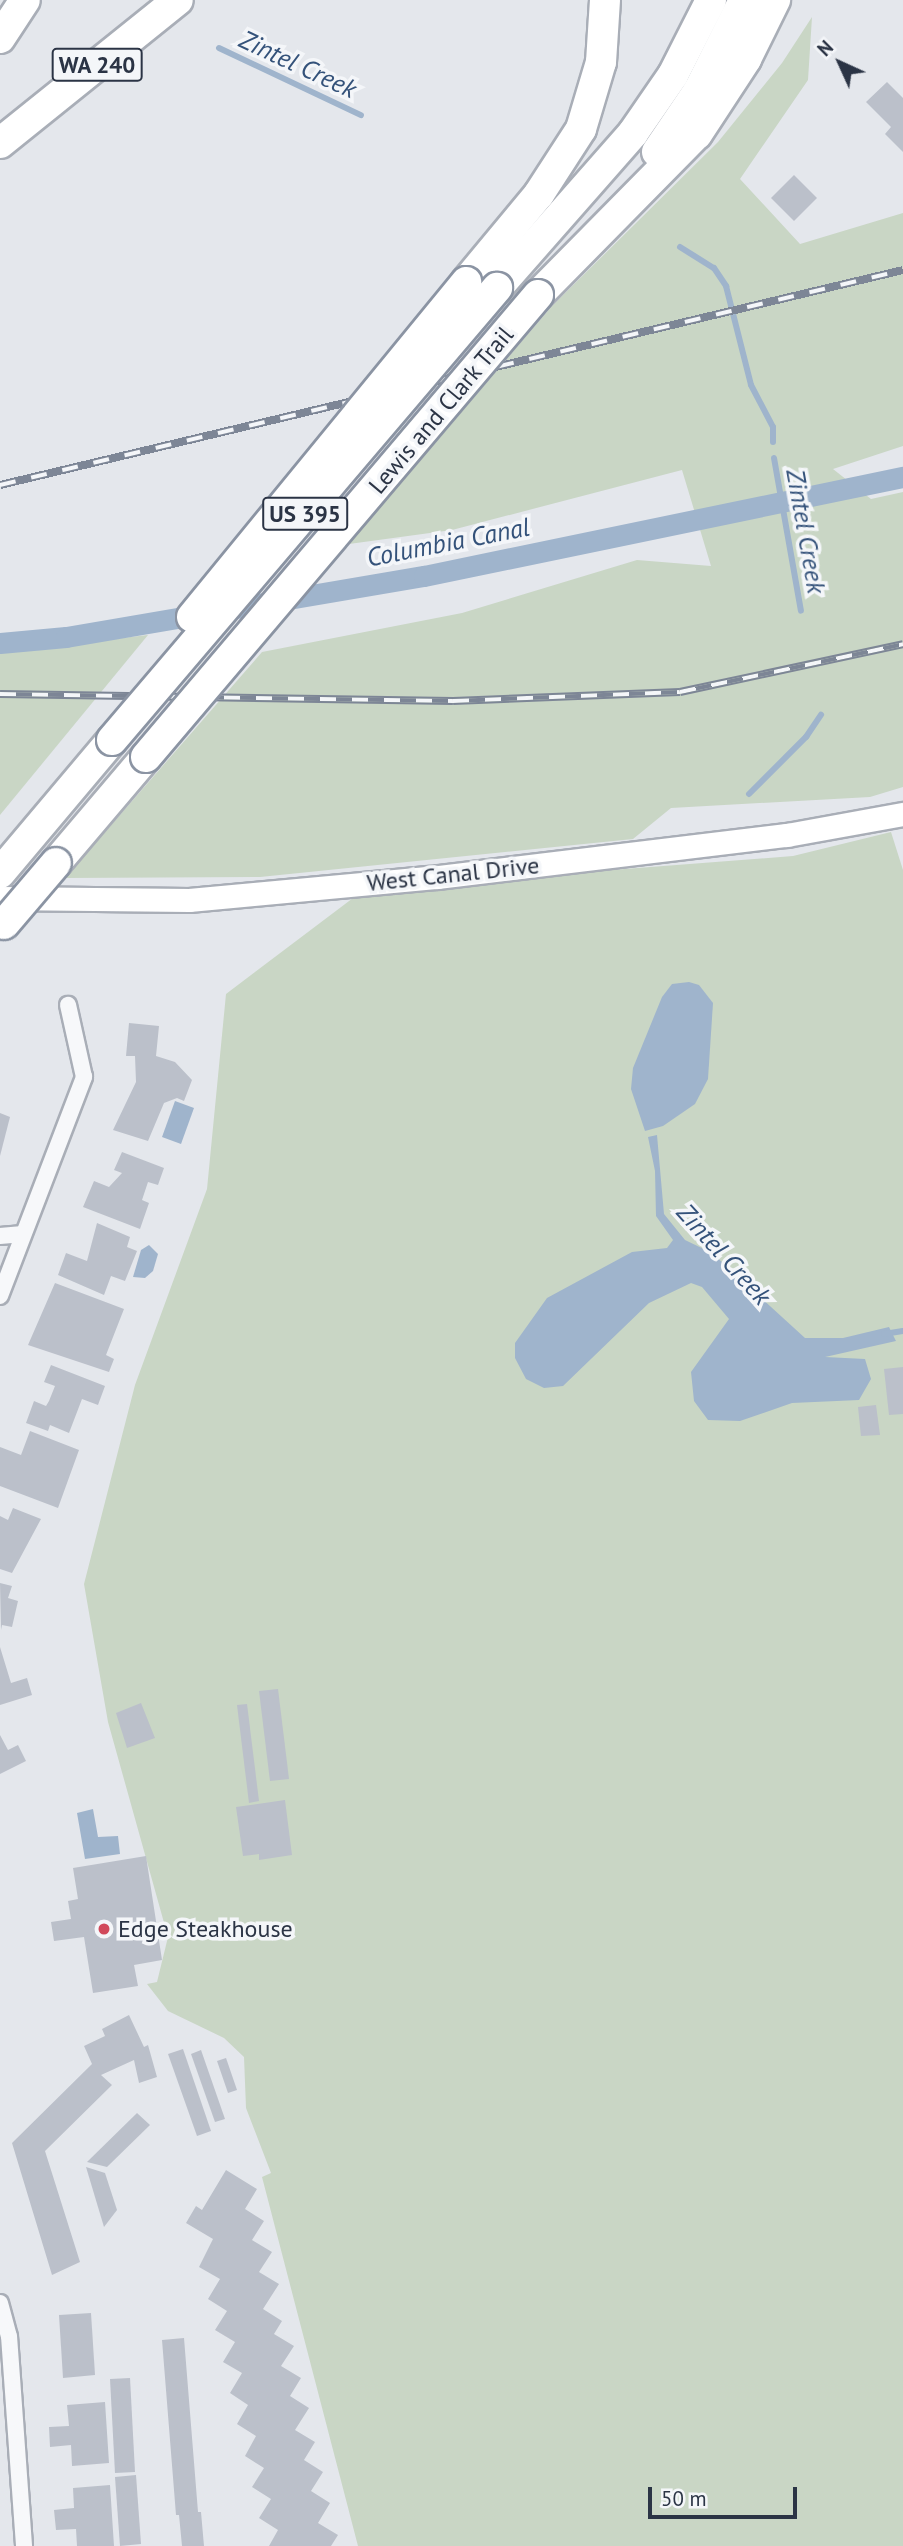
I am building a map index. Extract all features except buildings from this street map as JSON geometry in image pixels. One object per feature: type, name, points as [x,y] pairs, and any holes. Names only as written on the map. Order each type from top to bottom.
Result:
[{"type":"highway","points":[[0,38],[25,0]]},
{"type":"highway","name":"WA 240","points":[[8,136],[178,0]]},
{"type":"highway","points":[[8,136],[204,0]]},
{"type":"highway","points":[[112,740],[198,610],[545,187],[581,129],[599,74],[605,0]]},
{"type":"highway","name":"Lewis and Clark Trail","points":[[0,873],[497,288],[633,133],[673,75],[710,0]]},
{"type":"highway","name":"Lewis and Clark Trail","points":[[1,917],[56,863],[538,295],[680,121],[744,0]]},
{"type":"highway","points":[[538,295],[697,134],[746,58],[775,0]]},
{"type":"street","name":"West Canal Drive","points":[[1,917],[438,877],[787,835],[903,814]]},
{"type":"street","points":[[0,1296],[84,1077],[68,1005]]},
{"type":"street","points":[[0,1236],[23,1234]]},
{"type":"street","points":[[0,2303],[24,2546]]},
{"type":"green space","points":[[812,17],[808,80],[740,179],[800,244],[903,213],[903,446],[833,469],[871,499],[903,492],[903,787],[870,797],[671,808],[633,839],[260,877],[65,878],[262,652],[462,613],[637,560],[711,566],[682,470],[452,530],[349,544],[552,306],[718,142],[782,63]]},
{"type":"green space","points":[[148,635],[0,815],[0,652]]},
{"type":"green space","points":[[891,832],[903,870],[903,2546],[358,2546],[262,2177],[271,2173],[246,2108],[244,2057],[224,2038],[168,2011],[147,1984],[157,1982],[168,1937],[108,1722],[84,1584],[135,1385],[207,1189],[226,994],[365,889],[793,856]]},
{"type":"water","points":[[689,982],[699,985],[713,1003],[708,1079],[695,1104],[663,1126],[645,1131],[631,1089],[633,1068],[662,997],[672,984]]},
{"type":"water","points":[[175,1101],[194,1108],[181,1144],[162,1137]]},
{"type":"water","points":[[657,1135],[664,1214],[685,1240],[712,1253],[805,1338],[843,1338],[889,1327],[896,1341],[825,1357],[865,1359],[871,1379],[859,1400],[792,1403],[740,1421],[708,1420],[694,1401],[691,1372],[729,1319],[702,1287],[691,1283],[649,1303],[563,1386],[544,1388],[526,1379],[515,1358],[515,1343],[547,1298],[632,1252],[667,1248],[673,1240],[656,1216],[655,1171],[648,1137]]},
{"type":"water","points":[[149,1245],[158,1254],[153,1271],[145,1278],[133,1277],[141,1250]]},
{"type":"water","points":[[93,1809],[98,1837],[118,1836],[120,1854],[85,1859],[77,1813]]},
{"type":"waterway","name":"Zintel Creek","points":[[219,48],[361,115]]},
{"type":"waterway","name":"Zintel Creek","points":[[680,247],[714,268],[726,286],[751,385],[773,427],[773,442]]},
{"type":"waterway","name":"Zintel Creek","points":[[774,458],[801,611]]},
{"type":"waterway","name":"Columbia Canal","points":[[0,643],[66,637],[424,576],[903,477]]},
{"type":"waterway","name":"Zintel Creek","points":[[749,794],[806,737],[821,715]]},
{"type":"waterway","name":"Zintel Creek","points":[[884,1334],[903,1331]]},
{"type":"railway","points":[[0,485],[903,270]]},
{"type":"railway","points":[[0,694],[453,701],[680,692],[903,644]]},
{"type":"place","name":"Edge Steakhouse","points":[[104,1929]]}]
